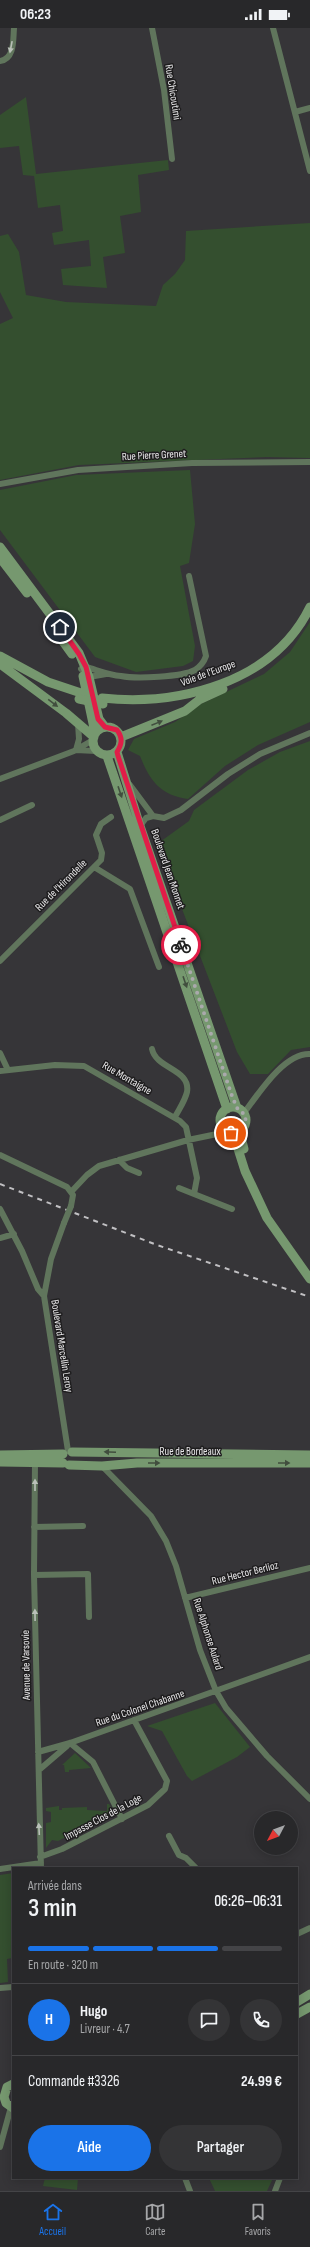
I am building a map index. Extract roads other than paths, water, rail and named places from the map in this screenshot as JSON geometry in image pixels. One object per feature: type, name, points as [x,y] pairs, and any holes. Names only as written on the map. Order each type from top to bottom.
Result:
[{"type":"main road","points":[[0,547],[68,638],[84,672],[98,719],[105,727],[117,730],[121,737],[120,747],[117,752],[107,756],[96,751],[84,672],[0,558]]},
{"type":"main road","name":"Voie de l'Europe","points":[[102,701],[144,701],[173,698],[199,692],[230,680],[258,665],[284,644],[297,629],[310,607]]},
{"type":"main road","name":"Voie de l'Europe","points":[[0,663],[52,690],[135,707],[170,704],[196,698],[223,689],[252,675],[270,663],[303,630],[310,617]]},
{"type":"main road","name":"Voie de l'Europe","points":[[0,656],[48,682],[80,696]]},
{"type":"main road","points":[[0,663],[94,736]]},
{"type":"main road","points":[[121,737],[185,711],[199,700],[223,689]]},
{"type":"main road","points":[[94,736],[105,727]]},
{"type":"main road","name":"Boulevard Jean Monnet","points":[[117,752],[140,826],[241,1110]]},
{"type":"main road","points":[[107,756],[227,1109]]},
{"type":"main road","points":[[227,1109],[241,1110],[246,1121],[242,1129],[241,1137],[260,1192],[272,1216],[310,1271]]},
{"type":"main road","points":[[227,1109],[221,1118],[229,1131],[267,1218],[310,1279]]},
{"type":"main road","points":[[229,1131],[242,1129]]},
{"type":"main road","name":"Rue de Bordeaux","points":[[0,1454],[67,1457],[310,1455]]},
{"type":"main road","name":"Rue de Bordeaux","points":[[0,1462],[35,1462],[67,1457],[102,1466],[138,1463],[310,1463]]},
{"type":"main road","points":[[298,2000],[310,1994]]},
{"type":"main road","points":[[298,2013],[310,2007]]},
{"type":"main road","points":[[7,2086],[2,2100],[12,2107]]},
{"type":"street","points":[[0,61],[8,57],[11,52],[14,28]]},
{"type":"street","name":"Rue Chicoutimi","points":[[152,28],[164,90],[172,159]]},
{"type":"street","points":[[273,28],[310,171]]},
{"type":"street","points":[[295,112],[310,108]]},
{"type":"street","name":"Rue Pierre Grenet","points":[[0,484],[78,470],[192,463],[310,462]]},
{"type":"street","points":[[84,672],[108,673],[122,677],[151,677],[185,673],[194,670],[203,664],[206,656],[189,576]]},
{"type":"street","points":[[84,672],[108,673]]},
{"type":"street","points":[[76,750],[79,739],[78,724]]},
{"type":"street","points":[[140,826],[146,818],[153,816],[164,818],[181,810],[228,774],[260,754],[310,733]]},
{"type":"street","points":[[0,779],[76,750],[94,736]]},
{"type":"street","points":[[76,750],[96,751]]},
{"type":"street","points":[[125,779],[153,816]]},
{"type":"street","points":[[0,820],[32,805]]},
{"type":"street","name":"Rue de l'Hirondelle","points":[[0,961],[100,860],[102,853],[96,835],[101,824],[111,817]]},
{"type":"street","points":[[94,867],[130,890],[159,967]]},
{"type":"street","points":[[152,1049],[156,1059],[182,1076],[187,1086],[185,1098],[175,1117]]},
{"type":"street","points":[[0,1053],[8,1070]]},
{"type":"street","points":[[241,1110],[292,1058],[310,1054]]},
{"type":"street","name":"Rue Montaigne","points":[[0,1071],[55,1065],[84,1066],[175,1117],[185,1125],[197,1178],[194,1194]]},
{"type":"street","points":[[0,1155],[61,1184],[71,1192],[92,1171],[120,1160],[188,1140],[229,1131]]},
{"type":"street","points":[[120,1160],[127,1168],[139,1173]]},
{"type":"street","points":[[179,1188],[232,1209]]},
{"type":"street","name":"Boulevard Marcellin Leroy","points":[[67,1457],[44,1296],[51,1259],[71,1206],[73,1198],[71,1192]]},
{"type":"street","points":[[0,1209],[14,1234],[38,1289],[44,1296]]},
{"type":"street","points":[[0,1238],[14,1234]]},
{"type":"street","name":"Avenue de Varsovie","points":[[35,1462],[34,1575],[40,1863]]},
{"type":"street","name":"Rue Alphonse Aulard","points":[[102,1466],[143,1507],[160,1529],[172,1553],[200,1650],[216,1691],[226,1708],[241,1728],[295,1786],[310,1799]]},
{"type":"street","points":[[34,1527],[83,1526]]},
{"type":"street","name":"Rue Hector Berlioz","points":[[185,1598],[310,1568]]},
{"type":"street","points":[[34,1575],[88,1574],[89,1617]]},
{"type":"street","name":"Rue du Colonel Chabanne","points":[[38,1752],[70,1743],[310,1657]]},
{"type":"street","name":"Impasse Clos de la Loge","points":[[13,1867],[40,1863],[62,1849],[148,1805],[167,1785],[134,1720]]},
{"type":"street","points":[[70,1743],[93,1762],[122,1819]]},
{"type":"street","name":"Rue du Colonel Chabanne","points":[[39,1770],[70,1743]]},
{"type":"street","points":[[169,1836],[179,1855],[186,1858],[195,1867]]},
{"type":"street","name":"Impasse Clos de la Loge","points":[[0,1869],[12,1867]]},
{"type":"street","points":[[298,1934],[310,1928]]},
{"type":"street","points":[[0,1988],[12,1987]]},
{"type":"street","points":[[0,2147],[12,2107]]},
{"type":"street","points":[[185,2179],[190,2191]]},
{"type":"street","points":[[275,2191],[280,2179]]},
{"type":"railway","points":[[0,1184],[157,1245],[310,1297]]}]
